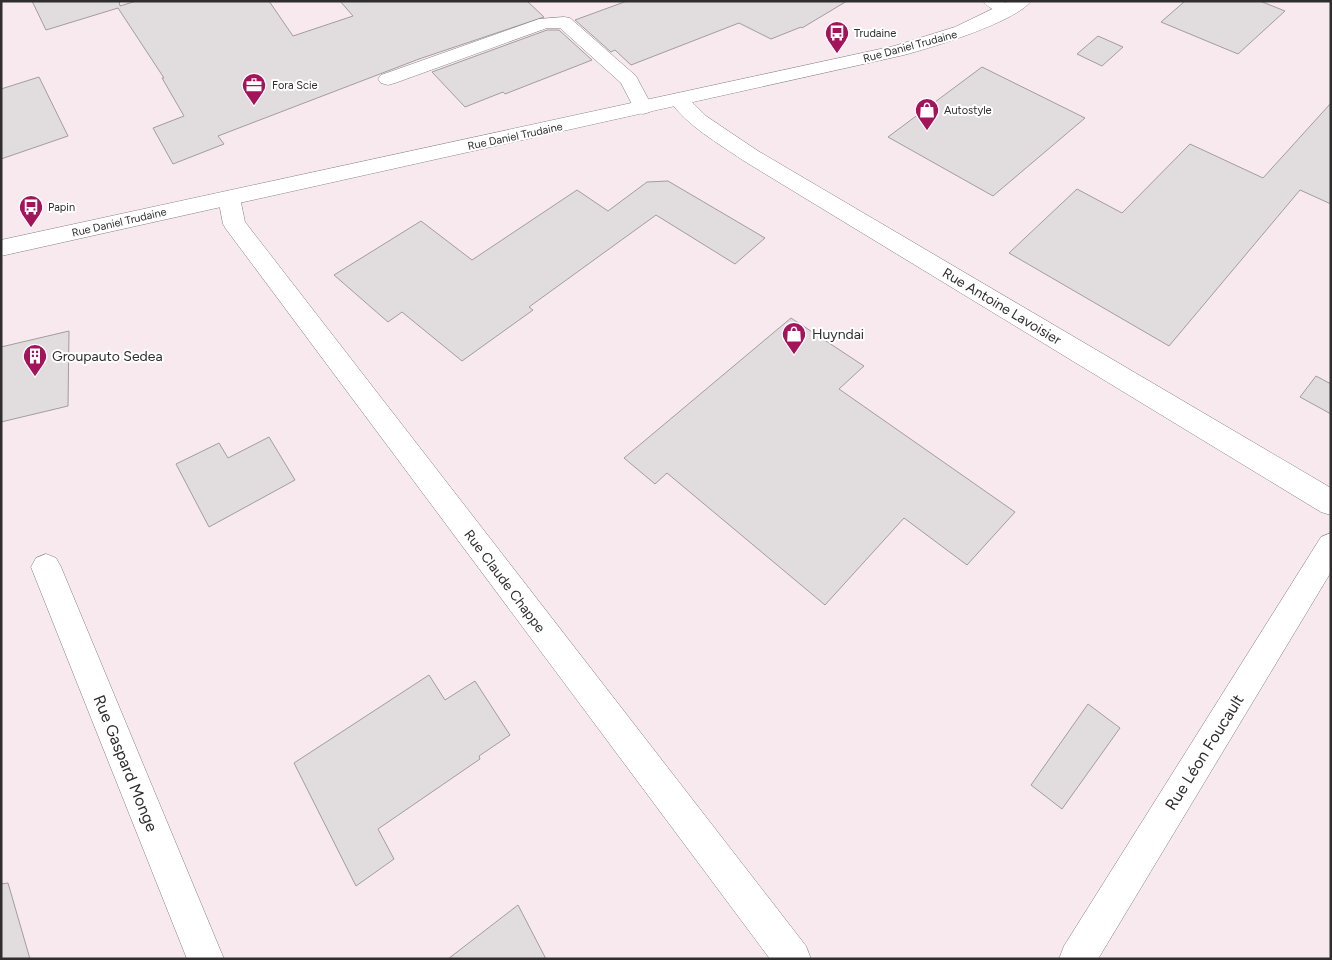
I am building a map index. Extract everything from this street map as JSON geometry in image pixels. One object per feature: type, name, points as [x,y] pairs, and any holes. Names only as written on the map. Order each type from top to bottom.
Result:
[{"type":"street","name":"Rue Daniel Trudaine","points":[[1,248],[643,108],[925,44],[982,24],[1007,4]]},
{"type":"street","points":[[388,79],[545,22],[564,22],[629,80],[643,108]]},
{"type":"street","name":"Rue Antoine Lavoisier","points":[[679,100],[699,120],[751,156],[1331,503]]},
{"type":"street","name":"Rue Claude Chappe","points":[[230,198],[234,224],[793,959]]},
{"type":"street","name":"Rue Léon Foucault","points":[[1077,959],[1331,546]]},
{"type":"street","name":"Rue Gaspard Monge","points":[[46,568],[206,959]]},
{"type":"shaded area","points":[[1,1],[1331,1],[1331,959],[1,959]]},
{"type":"building","points":[[32,1],[119,1],[120,6],[136,1],[269,1],[293,36],[353,16],[340,1],[527,1],[544,17],[419,59],[218,136],[224,144],[173,164],[153,128],[184,116],[162,78],[164,78],[118,8],[46,30]]},
{"type":"building","points":[[627,1],[847,1],[802,28],[771,39],[739,23],[631,65],[615,50],[611,52],[575,20]]},
{"type":"building","points":[[1185,1],[1260,1],[1285,11],[1238,54],[1161,22]]},
{"type":"building","points":[[547,30],[559,30],[592,60],[505,94],[503,92],[465,107],[432,72]]},
{"type":"building","points":[[1098,36],[1123,47],[1102,66],[1077,54]]},
{"type":"building","points":[[982,67],[1085,118],[993,196],[888,137]]},
{"type":"building","points":[[39,77],[68,136],[1,159],[1,89]]},
{"type":"building","points":[[1331,103],[1331,204],[1300,190],[1169,346],[1009,253],[1077,189],[1122,213],[1190,144],[1263,178]]},
{"type":"building","points":[[668,181],[765,238],[735,264],[656,215],[529,307],[533,310],[462,361],[402,312],[388,322],[334,275],[421,221],[472,260],[577,190],[608,211],[647,182]]},
{"type":"building","points":[[791,318],[864,366],[839,389],[1015,512],[967,565],[904,518],[825,605],[667,473],[655,484],[624,458]]},
{"type":"building","name":"Groupauto Sedea","points":[[69,331],[68,406],[1,422],[1,347]]},
{"type":"building","points":[[1316,376],[1331,384],[1331,414],[1300,397]]},
{"type":"building","points":[[269,437],[295,480],[209,527],[176,464],[219,443],[228,458]]},
{"type":"building","points":[[429,675],[445,700],[475,681],[510,735],[479,756],[480,759],[378,829],[394,859],[356,886],[294,763]]},
{"type":"building","points":[[1088,704],[1120,728],[1062,809],[1031,785]]},
{"type":"building","points":[[8,883],[30,959],[1,959],[1,884]]},
{"type":"building","points":[[518,905],[546,959],[448,959]]},
{"type":"place","name":"Trudaine","points":[[837,54]]},
{"type":"place","name":"Fora Scie","points":[[254,106]]},
{"type":"place","name":"Autostyle","points":[[927,131]]},
{"type":"place","name":"Papin","points":[[31,228]]},
{"type":"place","name":"Huyndai","points":[[794,355]]},
{"type":"place","name":"Groupauto Sedea","points":[[35,377]]}]
